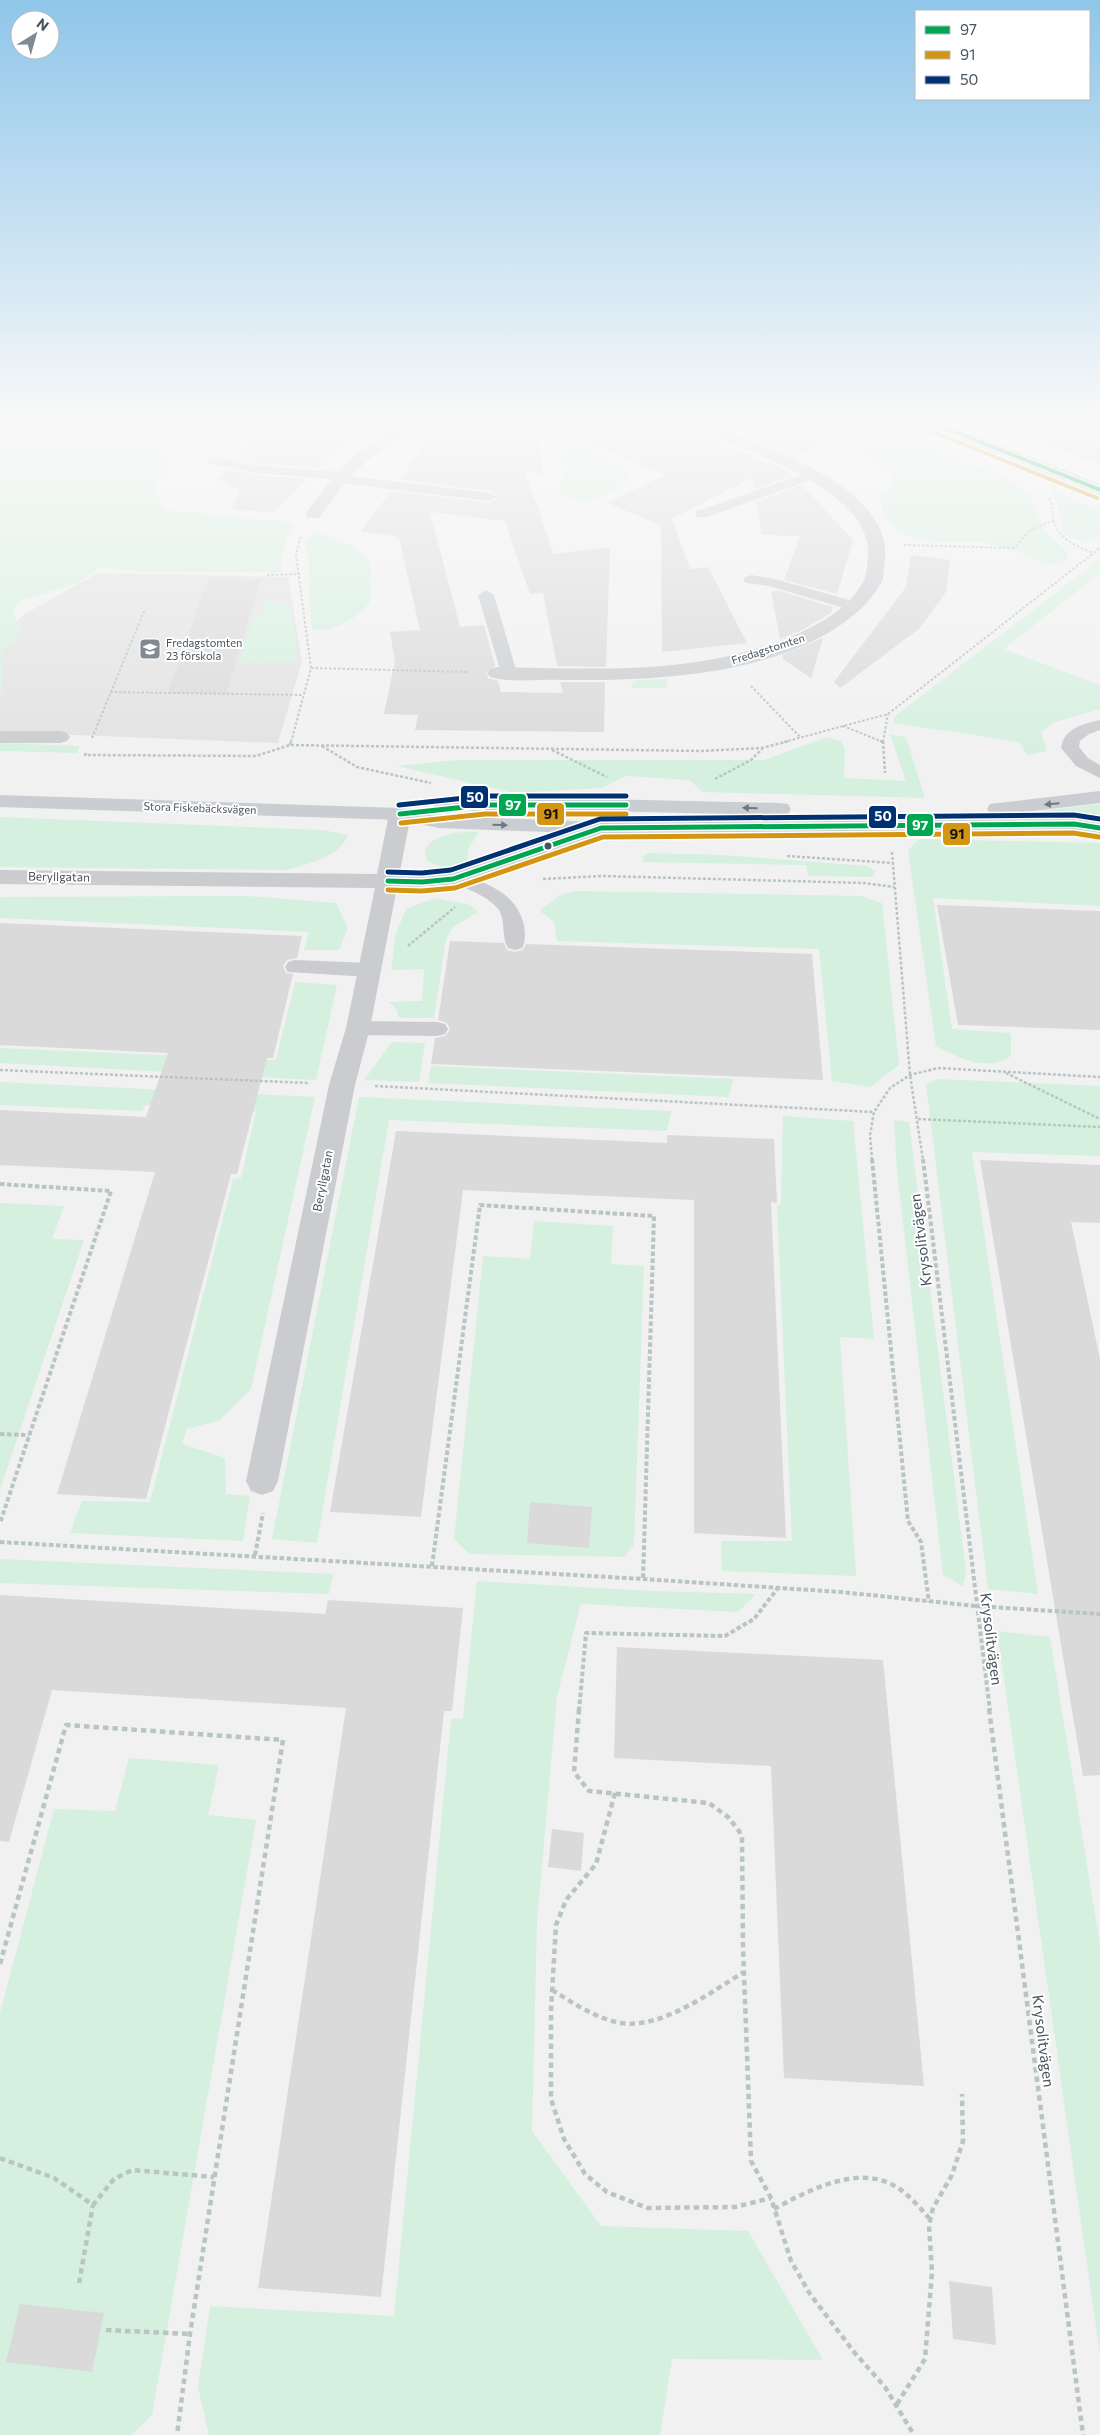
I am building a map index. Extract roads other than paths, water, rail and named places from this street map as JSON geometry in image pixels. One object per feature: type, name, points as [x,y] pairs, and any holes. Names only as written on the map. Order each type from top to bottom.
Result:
[{"type":"street","name":"Fredagstomten","points":[[503,673],[634,674],[696,668],[768,651],[806,638],[832,623],[854,606],[874,577],[878,558],[874,538]]},
{"type":"street","points":[[0,736],[60,737]]},
{"type":"street","name":"Stora Fiskebäcksvägen","points":[[400,814],[442,807],[514,803],[896,812],[969,811],[1062,803],[1100,797]]},
{"type":"street","name":"Stora Fiskebäcksvägen","points":[[0,801],[400,814],[439,822],[601,828],[1064,824],[1100,828]]},
{"type":"street","name":"Beryllgatan","points":[[262,1482],[342,1085],[358,1028],[370,970],[400,814]]},
{"type":"street","name":"Beryllgatan","points":[[0,877],[388,880]]},
{"type":"lane","points":[[751,580],[770,582],[854,606]]},
{"type":"lane","points":[[486,595],[503,673]]},
{"type":"lane","points":[[1100,725],[1083,730],[1071,739],[1070,748],[1082,762],[1100,773]]},
{"type":"lane","points":[[388,880],[422,882],[453,879],[601,828]]},
{"type":"lane","points":[[453,879],[488,891],[509,908],[516,928],[515,943]]},
{"type":"lane","points":[[295,967],[370,970]]},
{"type":"lane","points":[[358,1028],[437,1029]]},
{"type":"place","name":"Fredagstomten 23 förskola","points":[[150,649]]}]
